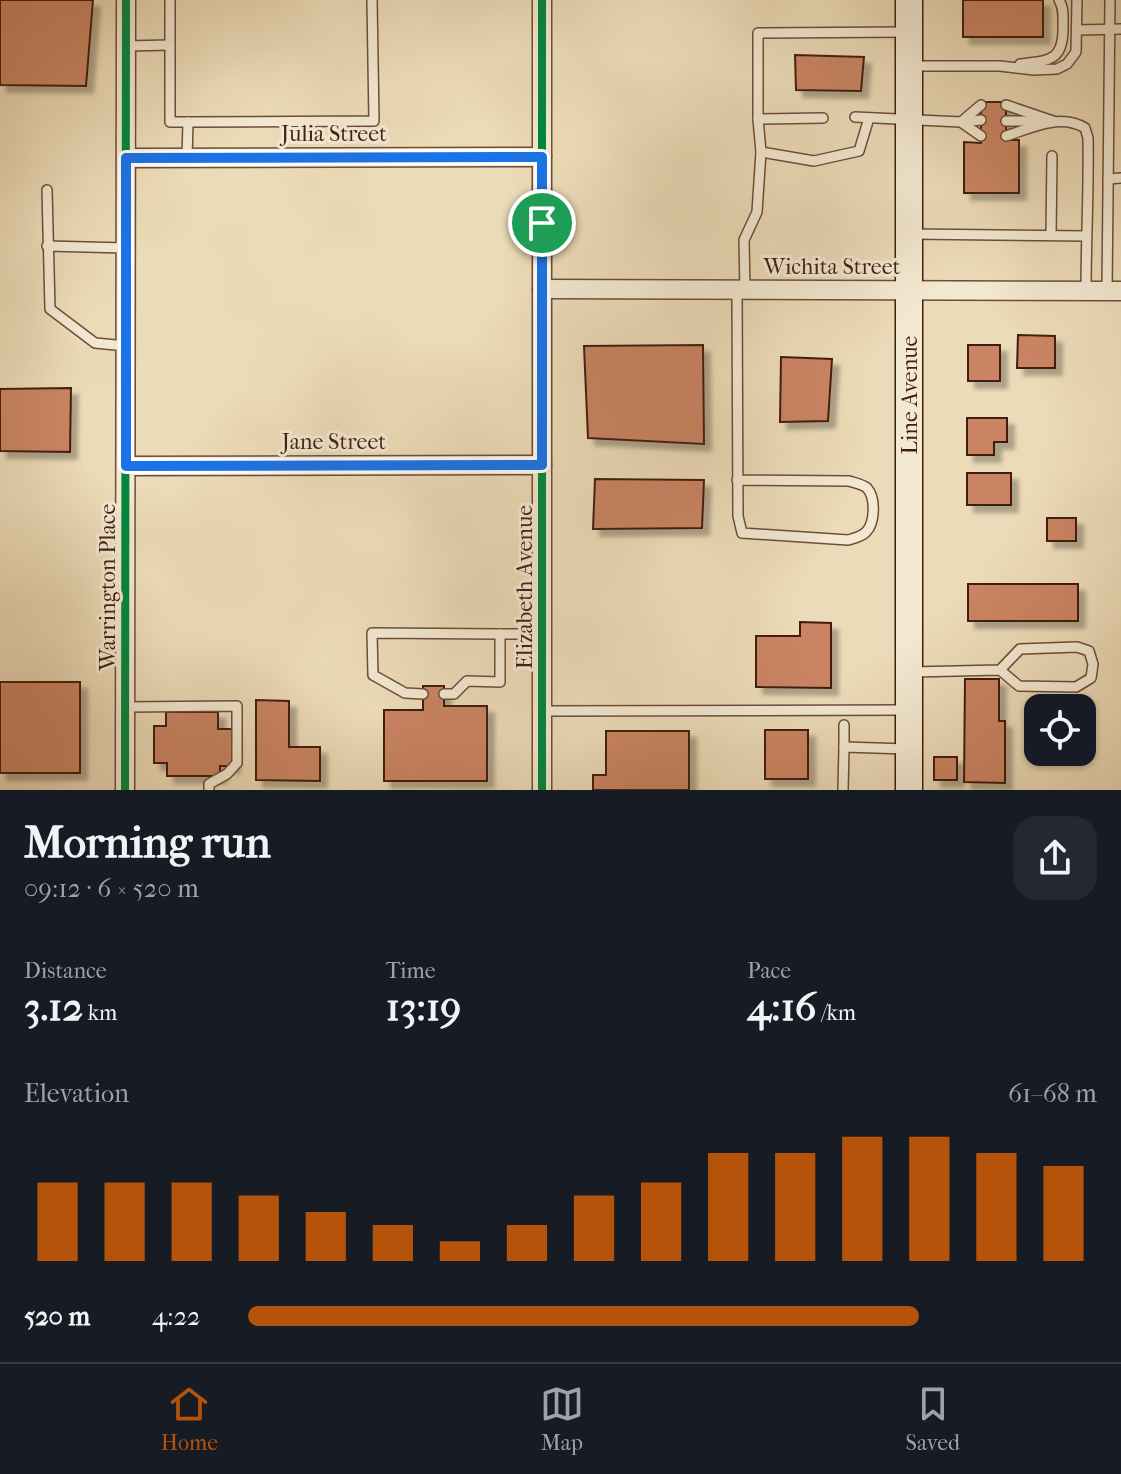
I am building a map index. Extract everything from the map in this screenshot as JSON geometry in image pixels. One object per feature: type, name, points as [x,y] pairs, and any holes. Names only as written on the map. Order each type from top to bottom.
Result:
[{"type":"main road","name":"Line Avenue","points":[[909,0],[909,790]]},
{"type":"street","name":"Warrington Place","points":[[125,790],[126,0]]},
{"type":"street","name":"Elizabeth Avenue","points":[[542,0],[542,790]]},
{"type":"street","name":"Julia Street","points":[[126,158],[542,157]]},
{"type":"street","name":"Wichita Street","points":[[542,289],[1114,291]]},
{"type":"street","name":"Jane Street","points":[[126,466],[542,465]]},
{"type":"lane","points":[[170,0],[170,122],[374,121],[372,0]]},
{"type":"lane","points":[[1000,66],[1048,60],[1060,52],[1064,41],[1063,6],[1059,0]]},
{"type":"lane","points":[[909,66],[1057,69],[1067,64],[1076,52],[1077,0]]},
{"type":"lane","points":[[1110,0],[1108,179],[1114,291]]},
{"type":"lane","points":[[1078,30],[1121,29]]},
{"type":"lane","points":[[737,480],[849,481],[864,485],[871,492],[873,512],[870,528],[863,536],[848,540],[742,533],[738,516],[737,480],[741,290],[744,240],[757,212],[761,152],[758,33],[909,32]]},
{"type":"lane","points":[[126,46],[170,45]]},
{"type":"lane","points":[[855,117],[981,121],[961,122]]},
{"type":"lane","points":[[758,119],[823,118]]},
{"type":"lane","points":[[761,152],[814,161],[859,151],[869,118]]},
{"type":"lane","points":[[1006,121],[1053,121]]},
{"type":"lane","points":[[1006,121],[1053,121]]},
{"type":"lane","points":[[1006,121],[1075,122],[1085,128],[1088,138],[1089,220],[1086,291]]},
{"type":"lane","points":[[187,158],[188,122]]},
{"type":"lane","points":[[1051,235],[1052,156]]},
{"type":"lane","points":[[1108,179],[1121,178]]},
{"type":"lane","points":[[47,190],[50,309],[95,343],[126,346]]},
{"type":"lane","points":[[909,234],[1086,236]]},
{"type":"lane","points":[[47,246],[126,248]]},
{"type":"lane","points":[[423,694],[405,693],[373,675],[372,633],[542,634]]},
{"type":"lane","points":[[444,694],[454,694],[467,681],[500,682],[500,634]]},
{"type":"lane","points":[[909,672],[1000,670],[1019,686],[1076,687],[1091,678],[1093,664],[1089,651],[1077,647],[1020,649],[1000,670]]},
{"type":"lane","points":[[125,707],[237,706],[237,763],[227,774],[209,784],[209,790]]},
{"type":"lane","points":[[543,711],[909,710]]},
{"type":"lane","points":[[843,790],[844,725]]},
{"type":"lane","points":[[844,747],[909,749]]},
{"type":"building","points":[[0,0],[93,0],[86,86],[0,85]]},
{"type":"building","points":[[963,0],[1043,0],[1043,37],[963,37]]},
{"type":"building","points":[[795,55],[864,57],[861,91],[796,90]]},
{"type":"building","points":[[981,102],[1006,102],[1006,140],[1019,140],[1019,193],[964,193],[964,142],[981,143]]},
{"type":"building","points":[[1018,335],[1055,336],[1055,368],[1017,368]]},
{"type":"building","points":[[703,345],[704,444],[588,438],[584,346]]},
{"type":"building","points":[[968,345],[1000,345],[1000,381],[968,381]]},
{"type":"building","points":[[781,357],[832,359],[828,421],[780,422]]},
{"type":"building","points":[[71,388],[70,452],[0,451],[0,389]]},
{"type":"building","points":[[967,418],[1007,418],[1007,442],[994,442],[994,455],[967,455]]},
{"type":"building","points":[[967,473],[1011,473],[1011,505],[967,505]]},
{"type":"building","points":[[595,479],[704,480],[702,528],[593,529]]},
{"type":"building","points":[[1047,518],[1076,518],[1076,541],[1047,541]]},
{"type":"building","points":[[968,584],[1078,584],[1078,621],[968,621]]},
{"type":"building","points":[[800,622],[831,623],[831,688],[756,687],[756,636],[800,636]]},
{"type":"building","points":[[965,679],[999,679],[999,721],[1005,721],[1005,783],[964,782]]},
{"type":"building","points":[[0,682],[80,682],[80,773],[0,773]]},
{"type":"building","points":[[423,686],[444,686],[444,706],[487,706],[487,781],[384,781],[384,710],[423,710]]},
{"type":"building","points":[[256,700],[289,701],[289,747],[320,747],[320,781],[256,780]]},
{"type":"building","points":[[166,712],[218,712],[218,729],[233,729],[233,766],[220,766],[220,776],[167,776],[167,763],[154,763],[154,726],[166,726]]},
{"type":"building","points":[[765,730],[808,730],[808,779],[765,779]]},
{"type":"building","points":[[606,731],[689,731],[689,790],[593,790],[593,775],[606,775]]},
{"type":"building","points":[[934,757],[957,757],[957,780],[934,780]]},
{"type":"cycle path","points":[[125,790],[126,0]]},
{"type":"cycle path","points":[[542,0],[542,790]]},
{"type":"route","points":[[542,157],[542,223],[542,465],[126,466],[126,158],[542,157]]}]
